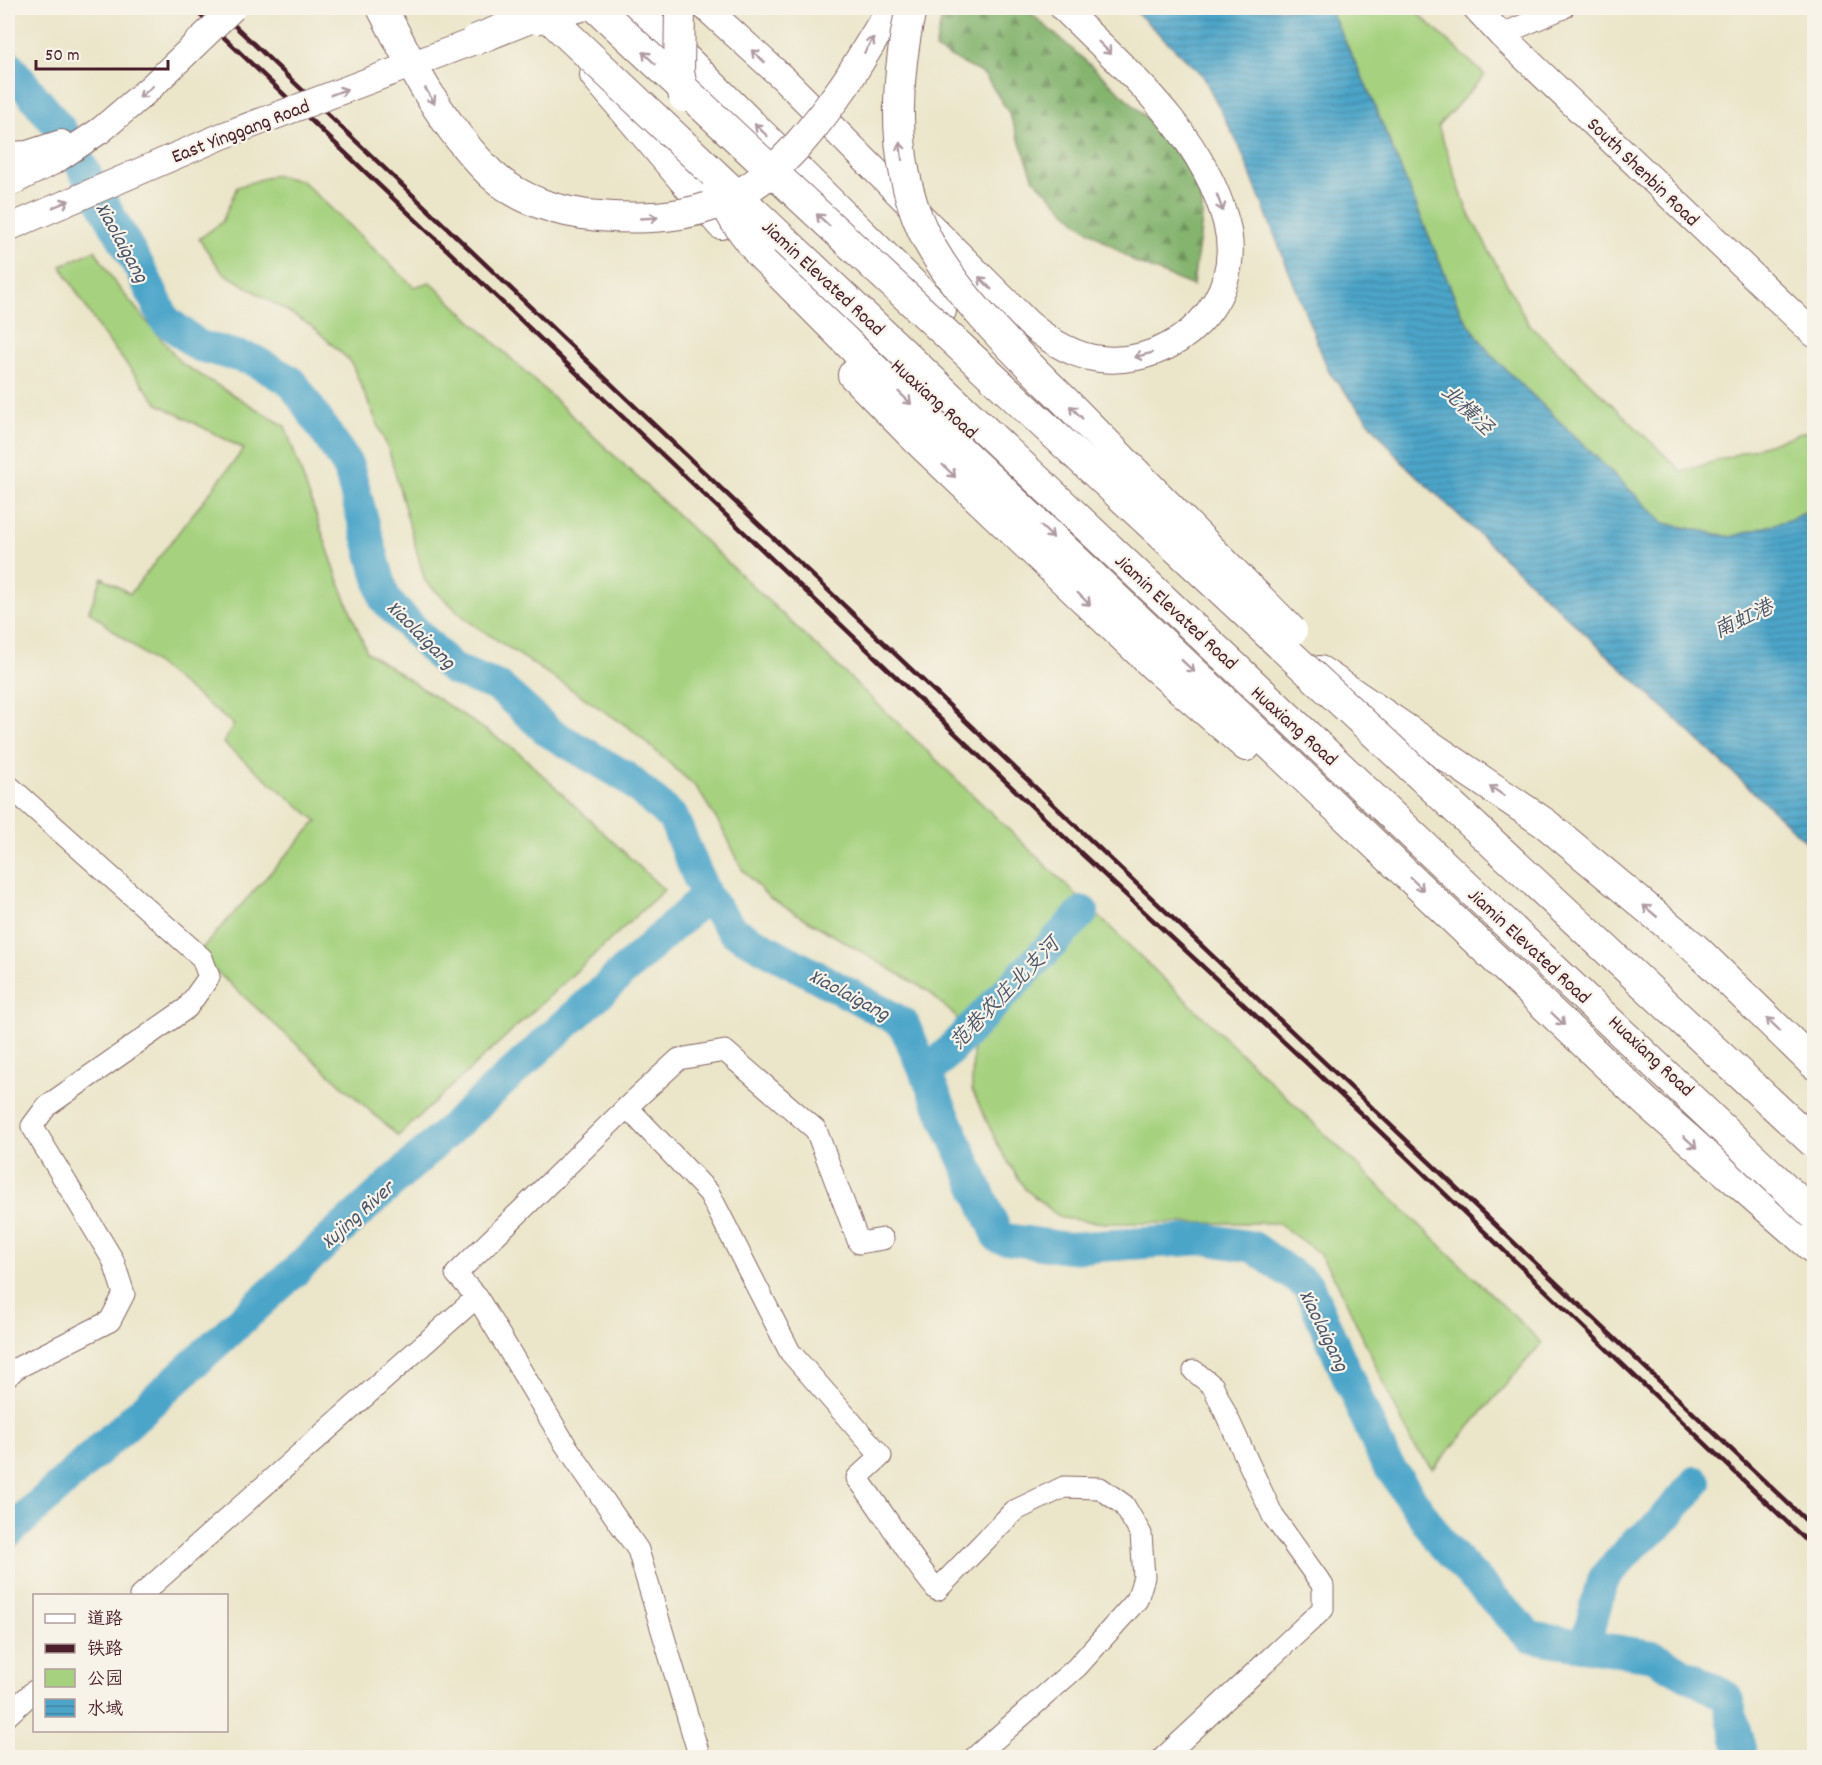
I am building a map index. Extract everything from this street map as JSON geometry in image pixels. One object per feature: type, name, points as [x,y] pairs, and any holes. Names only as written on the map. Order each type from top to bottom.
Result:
[{"type":"highway","points":[[382,8],[439,111],[465,146],[493,176],[522,196],[556,210],[631,219],[671,217],[706,209],[734,198],[763,180],[813,129],[846,83],[892,8]]},
{"type":"highway","name":"Jiamin Elevated Road","points":[[539,8],[1815,1215]]},
{"type":"highway","points":[[475,40],[555,8]]},
{"type":"highway","name":"Jiamin Elevated Road","points":[[596,8],[1418,776],[1815,1143]]},
{"type":"highway","points":[[680,8],[679,72],[695,143],[735,221],[759,253],[859,354],[1647,1103],[1815,1249]]},
{"type":"highway","points":[[911,8],[903,42],[900,82],[899,129],[904,170],[923,231],[956,283],[1010,345],[1292,632],[1418,776]]},
{"type":"highway","points":[[588,68],[812,333],[915,439],[1207,714],[1375,844]]},
{"type":"highway","points":[[1298,656],[1546,824],[1695,948],[1815,1064]]},
{"type":"main road","points":[[8,184],[56,160],[101,130],[149,89],[233,8]]},
{"type":"main road","name":"Huaxiang Road","points":[[527,8],[806,281],[1422,840],[1815,1208]]},
{"type":"main road","points":[[475,40],[582,8]]},
{"type":"main road","points":[[562,41],[596,8]]},
{"type":"main road","name":"Huaxiang Road","points":[[637,8],[925,294],[1815,1156]]},
{"type":"main road","points":[[706,8],[784,79],[1028,323],[1046,338],[1069,349],[1098,358],[1139,357],[1162,350],[1183,339],[1203,319],[1218,297],[1227,273],[1230,247],[1220,202],[1188,142],[1144,87],[1063,8]]},
{"type":"main road","name":"South Shenbin Road","points":[[1476,8],[1815,334]]},
{"type":"main road","name":"East Yinggang Road","points":[[8,228],[222,136],[475,40]]},
{"type":"main road","points":[[8,155],[27,154],[101,130]]},
{"type":"street","points":[[1502,35],[1563,8]]},
{"type":"street","points":[[8,785],[202,958],[209,977],[187,1008],[47,1106],[32,1126],[113,1260],[124,1294],[110,1321],[15,1369],[8,1376]]},
{"type":"street","points":[[700,1758],[638,1550],[565,1444],[477,1297],[456,1274],[679,1059],[725,1051],[816,1130],[860,1243],[883,1239]]},
{"type":"street","points":[[627,1107],[709,1193],[790,1352],[881,1456],[857,1478],[883,1510],[917,1566],[937,1590],[1014,1511],[1064,1488],[1100,1488],[1124,1505],[1141,1534],[1144,1577],[1137,1600],[1077,1667],[974,1758]]},
{"type":"street","points":[[142,1594],[477,1297]]},
{"type":"street","points":[[1163,1758],[1323,1609],[1323,1586],[1273,1516],[1213,1386],[1194,1371]]},
{"type":"street","points":[[8,1715],[33,1692]]},
{"type":"green space","points":[[944,8],[1025,8],[1098,72],[1155,127],[1178,154],[1194,180],[1202,203],[1201,233],[1193,286],[1137,263],[1078,223],[1034,179],[1009,113],[985,75],[935,49]]},
{"type":"green space","points":[[1329,8],[1412,8],[1485,75],[1438,126],[1467,210],[1528,323],[1682,472],[1814,429],[1814,509],[1789,520],[1731,537],[1664,523],[1491,355],[1461,313],[1365,83]]},
{"type":"green space","points":[[274,175],[302,181],[414,287],[430,282],[900,725],[1542,1343],[1433,1469],[1412,1443],[1337,1282],[1319,1253],[1277,1223],[1106,1223],[1061,1218],[1025,1189],[1000,1149],[972,1090],[973,1049],[955,1016],[928,991],[768,897],[742,869],[725,833],[697,788],[630,728],[468,621],[425,581],[389,451],[351,362],[312,326],[222,272],[199,239],[222,222],[237,187]]},
{"type":"green space","points":[[95,250],[115,283],[182,364],[285,426],[342,590],[367,652],[516,750],[664,890],[398,1136],[197,954],[317,821],[223,743],[234,725],[89,611],[102,577],[130,594],[244,449],[158,404],[101,332],[61,266]]},
{"type":"water","points":[[1132,8],[1329,8],[1365,83],[1461,313],[1491,355],[1664,523],[1731,537],[1789,520],[1814,509],[1814,849],[1401,461],[1329,372],[1240,148],[1203,76]]},
{"type":"waterway","name":"Xiaolaigang","points":[[8,65],[61,130],[142,272],[165,320],[199,346],[253,360],[292,382],[348,466],[385,600],[452,669],[499,687],[549,732],[626,777],[673,818],[706,896],[733,931],[903,1023],[999,1238],[1068,1248],[1206,1239],[1253,1247],[1308,1286],[1384,1459],[1443,1545],[1530,1637],[1653,1656],[1727,1697],[1742,1758]]},
{"type":"waterway","name":"Xujing River","points":[[8,1533],[706,896]]},
{"type":"waterway","name":"范巷农庄北支河","points":[[926,1075],[1083,912]]},
{"type":"waterway","points":[[1586,1645],[1602,1581],[1632,1546],[1658,1526],[1696,1482]]},
{"type":"railway","points":[[193,8],[1082,854],[1372,1124],[1814,1548]]},
{"type":"railway","points":[[216,8],[1814,1528]]},
{"type":"water label","name":"北横泾","points":[[1468,409]]},
{"type":"water label","name":"南虹港","points":[[1743,618]]}]
